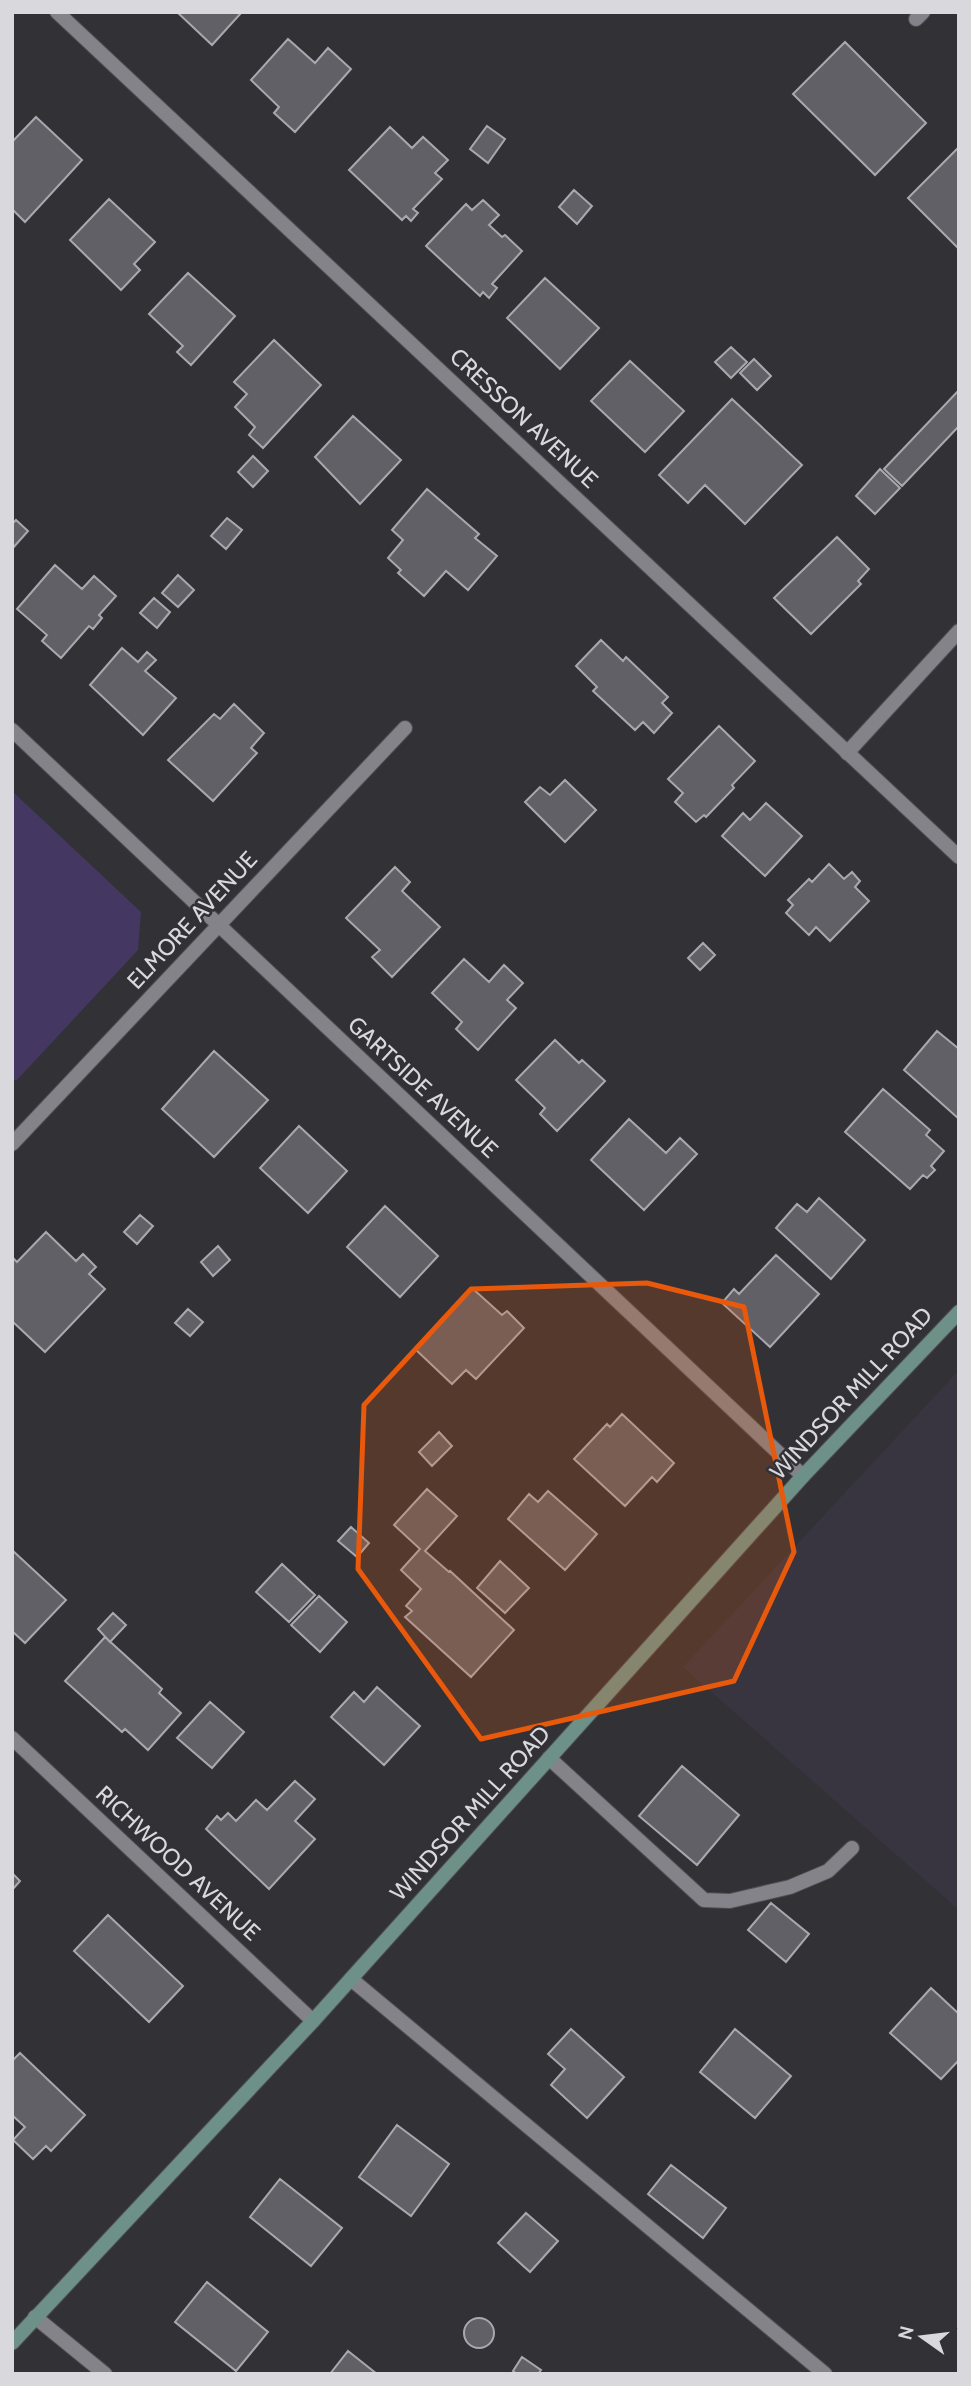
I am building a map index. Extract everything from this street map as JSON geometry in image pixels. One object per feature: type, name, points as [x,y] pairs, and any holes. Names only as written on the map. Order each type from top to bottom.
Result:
[{"type":"main road","name":"WINDSOR MILL ROAD","points":[[12,2343],[313,2021],[803,1476],[959,1312]]},
{"type":"street","name":"CRESSON AVENUE","points":[[57,12],[959,857]]},
{"type":"street","points":[[847,753],[959,631]]},
{"type":"street","name":"ELMORE AVENUE","points":[[12,1144],[405,728]]},
{"type":"street","name":"GARTSIDE AVENUE","points":[[12,730],[803,1476]]},
{"type":"street","name":"RICHWOOD AVENUE","points":[[12,1738],[313,2021]]},
{"type":"street","points":[[549,1758],[704,1900],[730,1901],[790,1887],[828,1871],[852,1848]]},
{"type":"street","points":[[351,1979],[825,2374]]},
{"type":"street","points":[[35,2317],[105,2374]]},
{"type":"highlighted area","points":[[647,1283],[744,1307],[794,1552],[734,1681],[481,1739],[358,1569],[364,1405],[471,1289]]},
{"type":"shaded area","points":[[12,791],[141,912],[138,950],[16,1081],[12,1077]]},
{"type":"shaded area","points":[[959,1370],[959,1910],[683,1667]]},
{"type":"building","points":[[177,12],[242,12],[212,45]]},
{"type":"building","points":[[288,39],[315,63],[328,48],[351,69],[295,132],[274,113],[279,107],[251,80]]},
{"type":"building","points":[[845,42],[926,123],[875,175],[793,94]]},
{"type":"building","points":[[36,117],[82,160],[25,222],[12,209],[12,142]]},
{"type":"building","points":[[487,126],[505,139],[488,163],[470,149]]},
{"type":"building","points":[[390,127],[412,148],[423,137],[448,160],[435,173],[442,179],[413,209],[418,213],[411,221],[406,216],[402,220],[349,170]]},
{"type":"building","points":[[959,147],[959,249],[908,198]]},
{"type":"building","points":[[574,190],[592,206],[577,224],[559,207]]},
{"type":"building","points":[[109,199],[155,242],[134,264],[140,270],[121,290],[70,240]]},
{"type":"building","points":[[483,200],[499,215],[489,225],[522,251],[492,284],[497,288],[489,298],[483,292],[480,296],[426,246],[466,204],[472,210]]},
{"type":"building","points":[[188,273],[235,316],[191,365],[177,352],[183,346],[149,314]]},
{"type":"building","points":[[545,278],[599,328],[560,369],[507,318]]},
{"type":"building","points":[[274,340],[321,385],[263,448],[249,435],[255,427],[235,407],[247,394],[234,382]]},
{"type":"building","points":[[731,347],[747,362],[731,378],[715,362]]},
{"type":"building","points":[[754,359],[771,376],[757,390],[740,373]]},
{"type":"building","points":[[630,361],[684,411],[645,452],[591,401]]},
{"type":"building","points":[[959,390],[959,426],[902,486],[884,469]]},
{"type":"building","points":[[732,399],[802,465],[745,524],[705,485],[688,503],[659,475]]},
{"type":"building","points":[[353,416],[401,460],[360,504],[315,457]]},
{"type":"building","points":[[253,456],[268,471],[253,487],[238,472]]},
{"type":"building","points":[[880,469],[900,488],[875,514],[856,496]]},
{"type":"building","points":[[427,489],[479,534],[475,538],[497,556],[468,590],[446,571],[424,596],[398,573],[401,570],[388,558],[403,540],[392,530]]},
{"type":"building","points":[[227,518],[242,530],[226,549],[211,536]]},
{"type":"building","points":[[16,520],[28,531],[12,549],[12,524]]},
{"type":"building","points":[[837,537],[869,569],[858,581],[861,584],[811,634],[774,598]]},
{"type":"building","points":[[55,565],[82,589],[94,576],[116,596],[99,615],[102,618],[93,629],[89,626],[61,658],[42,641],[47,635],[17,609]]},
{"type":"building","points":[[178,575],[194,590],[178,607],[162,593]]},
{"type":"building","points":[[154,598],[170,612],[157,628],[140,613]]},
{"type":"building","points":[[601,640],[623,661],[626,657],[668,697],[662,703],[672,713],[654,733],[643,722],[635,730],[593,691],[597,687],[576,666]]},
{"type":"building","points":[[122,648],[138,662],[147,652],[156,660],[145,671],[176,698],[143,735],[90,685]]},
{"type":"building","points":[[234,704],[264,733],[251,748],[257,753],[213,801],[168,760],[214,714],[220,719]]},
{"type":"building","points":[[719,726],[755,761],[706,817],[704,815],[696,822],[675,802],[683,793],[668,779]]},
{"type":"building","points":[[565,780],[596,810],[565,842],[525,802],[540,787],[550,795]]},
{"type":"building","points":[[766,803],[802,836],[765,876],[722,836],[743,813],[750,820]]},
{"type":"building","points":[[829,864],[844,879],[852,872],[860,881],[855,887],[869,901],[830,941],[816,927],[809,935],[786,913],[793,905],[788,900],[809,879],[812,882]]},
{"type":"building","points":[[395,867],[410,882],[402,891],[440,927],[392,977],[372,957],[380,950],[346,918]]},
{"type":"building","points":[[703,943],[715,955],[700,970],[688,958]]},
{"type":"building","points":[[464,959],[489,982],[504,965],[523,983],[507,1000],[516,1008],[478,1050],[456,1029],[462,1022],[432,993]]},
{"type":"building","points":[[937,1031],[959,1049],[959,1119],[904,1070]]},
{"type":"building","points":[[555,1040],[579,1063],[582,1060],[605,1081],[557,1131],[540,1114],[545,1108],[516,1080]]},
{"type":"building","points":[[214,1051],[268,1100],[214,1157],[162,1109]]},
{"type":"building","points":[[883,1089],[930,1130],[926,1135],[944,1151],[931,1166],[935,1170],[927,1178],[923,1175],[910,1189],[845,1132]]},
{"type":"building","points":[[629,1119],[666,1153],[680,1138],[697,1154],[644,1210],[591,1160]]},
{"type":"building","points":[[299,1126],[347,1171],[308,1213],[260,1168]]},
{"type":"building","points":[[819,1198],[865,1240],[831,1279],[776,1228],[797,1204],[807,1212]]},
{"type":"building","points":[[385,1206],[438,1256],[400,1297],[347,1247]]},
{"type":"building","points":[[140,1215],[153,1226],[137,1244],[124,1232]]},
{"type":"building","points":[[46,1232],[76,1261],[83,1254],[96,1267],[89,1274],[105,1289],[45,1352],[12,1321],[12,1257],[17,1262]]},
{"type":"building","points":[[218,1246],[230,1260],[213,1276],[201,1262]]},
{"type":"building","points":[[776,1255],[819,1294],[770,1347],[722,1303],[734,1289],[739,1294]]},
{"type":"building","points":[[472,1288],[502,1315],[507,1311],[524,1328],[476,1379],[466,1370],[452,1384],[415,1349]]},
{"type":"building","points":[[188,1309],[203,1322],[190,1336],[175,1323]]},
{"type":"building","points":[[622,1414],[674,1463],[657,1482],[652,1477],[625,1506],[574,1459],[607,1424],[610,1427]]},
{"type":"building","points":[[439,1432],[452,1446],[432,1466],[419,1452]]},
{"type":"building","points":[[427,1489],[457,1516],[425,1551],[514,1630],[471,1677],[405,1617],[412,1611],[406,1606],[421,1589],[401,1570],[420,1549],[394,1525]]},
{"type":"building","points":[[548,1491],[597,1534],[565,1570],[508,1519],[529,1494],[538,1502]]},
{"type":"building","points":[[351,1527],[369,1543],[357,1557],[338,1541]]},
{"type":"building","points":[[12,1550],[66,1600],[25,1643],[12,1631]]},
{"type":"building","points":[[500,1561],[529,1588],[505,1613],[477,1588]]},
{"type":"building","points":[[282,1564],[315,1595],[289,1622],[256,1592]]},
{"type":"building","points":[[319,1596],[347,1622],[320,1652],[291,1625]]},
{"type":"building","points":[[113,1613],[126,1625],[110,1642],[98,1629]]},
{"type":"building","points":[[105,1637],[162,1689],[159,1693],[181,1713],[148,1750],[125,1729],[122,1732],[65,1681]]},
{"type":"building","points":[[377,1687],[420,1726],[384,1765],[331,1717],[354,1692],[364,1702]]},
{"type":"building","points":[[210,1702],[244,1732],[212,1768],[177,1738]]},
{"type":"building","points":[[682,1766],[739,1815],[697,1865],[639,1816]]},
{"type":"building","points":[[295,1781],[315,1799],[295,1821],[315,1839],[269,1889],[206,1829],[217,1816],[221,1820],[228,1813],[236,1821],[256,1800],[267,1810]]},
{"type":"building","points":[[12,1873],[20,1881],[12,1890]]},
{"type":"building","points":[[771,1903],[809,1934],[786,1962],[748,1930]]},
{"type":"building","points":[[108,1915],[183,1986],[149,2022],[74,1951]]},
{"type":"building","points":[[931,1988],[959,2014],[959,2060],[941,2079],[890,2033]]},
{"type":"building","points":[[571,2029],[624,2077],[587,2118],[551,2085],[565,2069],[548,2054]]},
{"type":"building","points":[[735,2029],[791,2076],[755,2118],[700,2072]]},
{"type":"building","points":[[20,2053],[85,2115],[51,2151],[46,2146],[33,2159],[13,2140],[25,2127],[12,2115],[12,2061]]},
{"type":"building","points":[[397,2125],[449,2164],[411,2216],[359,2177]]},
{"type":"building","points":[[671,2165],[726,2208],[703,2238],[648,2194]]},
{"type":"building","points":[[280,2179],[342,2228],[311,2266],[250,2217]]},
{"type":"building","points":[[526,2213],[558,2241],[530,2272],[498,2243]]},
{"type":"building","points":[[207,2282],[268,2332],[236,2371],[175,2322]]},
{"type":"building","points":[[479,2318],[490,2322],[494,2333],[490,2344],[479,2348],[468,2344],[464,2333],[468,2322]]},
{"type":"building","points":[[348,2351],[377,2374],[330,2374]]},
{"type":"building","points":[[522,2357],[541,2370],[538,2374],[517,2374],[513,2371]]}]
